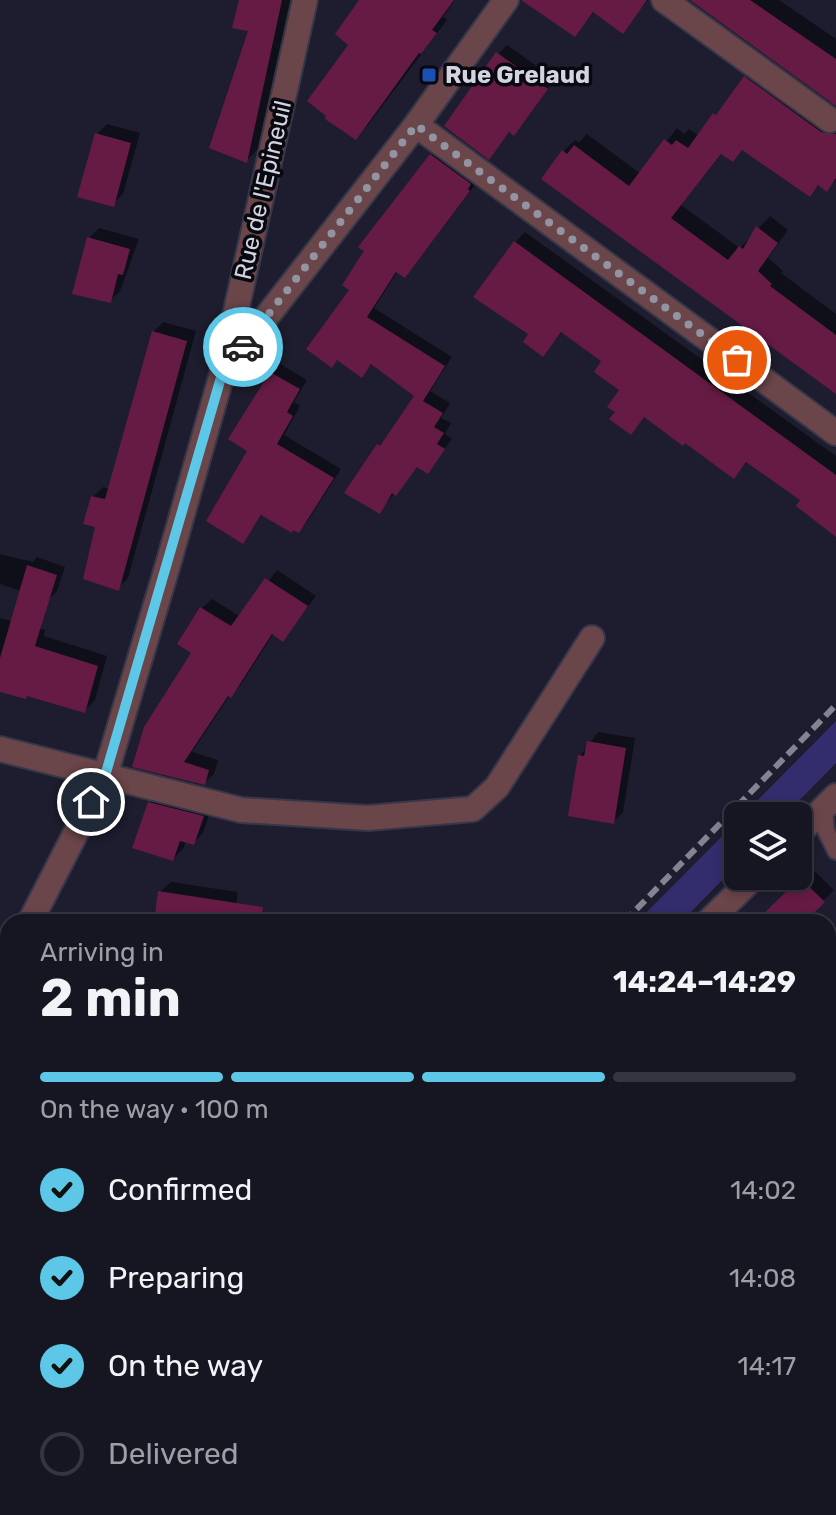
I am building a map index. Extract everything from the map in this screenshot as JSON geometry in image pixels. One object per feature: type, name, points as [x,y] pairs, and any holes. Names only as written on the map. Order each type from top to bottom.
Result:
[{"type":"street","name":"Rue de l'Epineuil","points":[[34,914],[105,776],[222,374],[305,0]]},
{"type":"street","points":[[222,374],[416,125],[506,0]]},
{"type":"street","points":[[664,0],[830,120]]},
{"type":"street","points":[[416,125],[836,433]]},
{"type":"street","points":[[0,749],[241,810],[368,818],[473,809],[497,787],[592,638]]},
{"type":"street","points":[[812,820],[830,803]]},
{"type":"street","points":[[716,914],[741,890]]},
{"type":"lane","points":[[830,803],[829,841],[836,851]]},
{"type":"shaded area","points":[[836,721],[836,763],[798,802],[756,802]]},
{"type":"shaded area","points":[[724,834],[724,878],[689,914],[645,914]]},
{"type":"building","points":[[239,0],[282,0],[247,163],[209,148],[248,31],[232,28]]},
{"type":"building","points":[[359,0],[454,0],[432,30],[437,33],[356,140],[325,119],[326,116],[307,101],[348,45],[335,34]]},
{"type":"building","points":[[521,0],[647,0],[623,34],[593,12],[575,37]]},
{"type":"building","points":[[690,0],[750,0],[836,59],[836,106]]},
{"type":"building","points":[[496,52],[548,89],[514,136],[509,132],[489,160],[444,126]]},
{"type":"building","points":[[744,76],[821,132],[836,134],[836,178],[827,192],[818,185],[810,197],[742,150],[733,162],[721,154],[671,218],[728,260],[739,246],[743,249],[756,226],[778,243],[758,271],[772,284],[770,286],[836,335],[836,394],[541,179],[562,150],[567,154],[574,145],[629,186],[664,139],[672,145],[676,140],[688,148]]},
{"type":"building","points":[[95,133],[131,143],[114,207],[77,197]]},
{"type":"building","points":[[430,154],[471,184],[470,191],[405,278],[396,272],[367,317],[445,366],[423,401],[443,413],[434,427],[444,433],[437,444],[445,449],[428,474],[417,467],[396,496],[392,493],[380,514],[344,493],[414,396],[371,364],[362,378],[337,360],[332,368],[306,349],[349,290],[342,285],[364,251],[358,247]]},
{"type":"building","points":[[87,237],[130,249],[123,275],[118,274],[111,303],[72,294]]},
{"type":"building","points":[[514,241],[836,475],[836,537],[796,506],[800,500],[746,462],[734,479],[644,417],[631,435],[609,419],[615,412],[607,407],[619,390],[594,372],[601,361],[561,332],[543,357],[523,342],[528,334],[473,297]]},
{"type":"building","points":[[152,331],[187,341],[119,591],[83,579],[95,527],[83,524],[91,496],[105,499]]},
{"type":"building","points":[[270,372],[300,389],[287,412],[293,416],[277,444],[334,478],[299,533],[293,530],[292,533],[261,515],[243,544],[206,521],[247,451],[228,439]]},
{"type":"building","points":[[27,565],[57,575],[35,646],[98,666],[85,713],[27,696],[26,699],[0,692],[0,658]]},
{"type":"building","points":[[265,578],[308,606],[283,642],[272,634],[231,698],[228,696],[184,762],[209,770],[205,785],[132,767],[144,727],[191,653],[177,644],[200,607],[231,626]]},
{"type":"building","points":[[587,741],[626,748],[614,824],[568,816],[578,755],[584,756]]},
{"type":"building","points":[[148,802],[204,816],[194,845],[180,841],[173,861],[132,848]]},
{"type":"building","points":[[788,890],[812,890],[825,902],[813,914],[763,914]]},
{"type":"building","points":[[158,891],[263,907],[262,914],[155,914]]},
{"type":"railway","points":[[632,914],[836,705]]},
{"type":"way so far","points":[[243,347],[416,125],[737,360]]},
{"type":"place","name":"Rue Grelaud","points":[[429,75]]},
{"type":"route","points":[[91,802],[105,776],[222,374],[243,347]]}]
